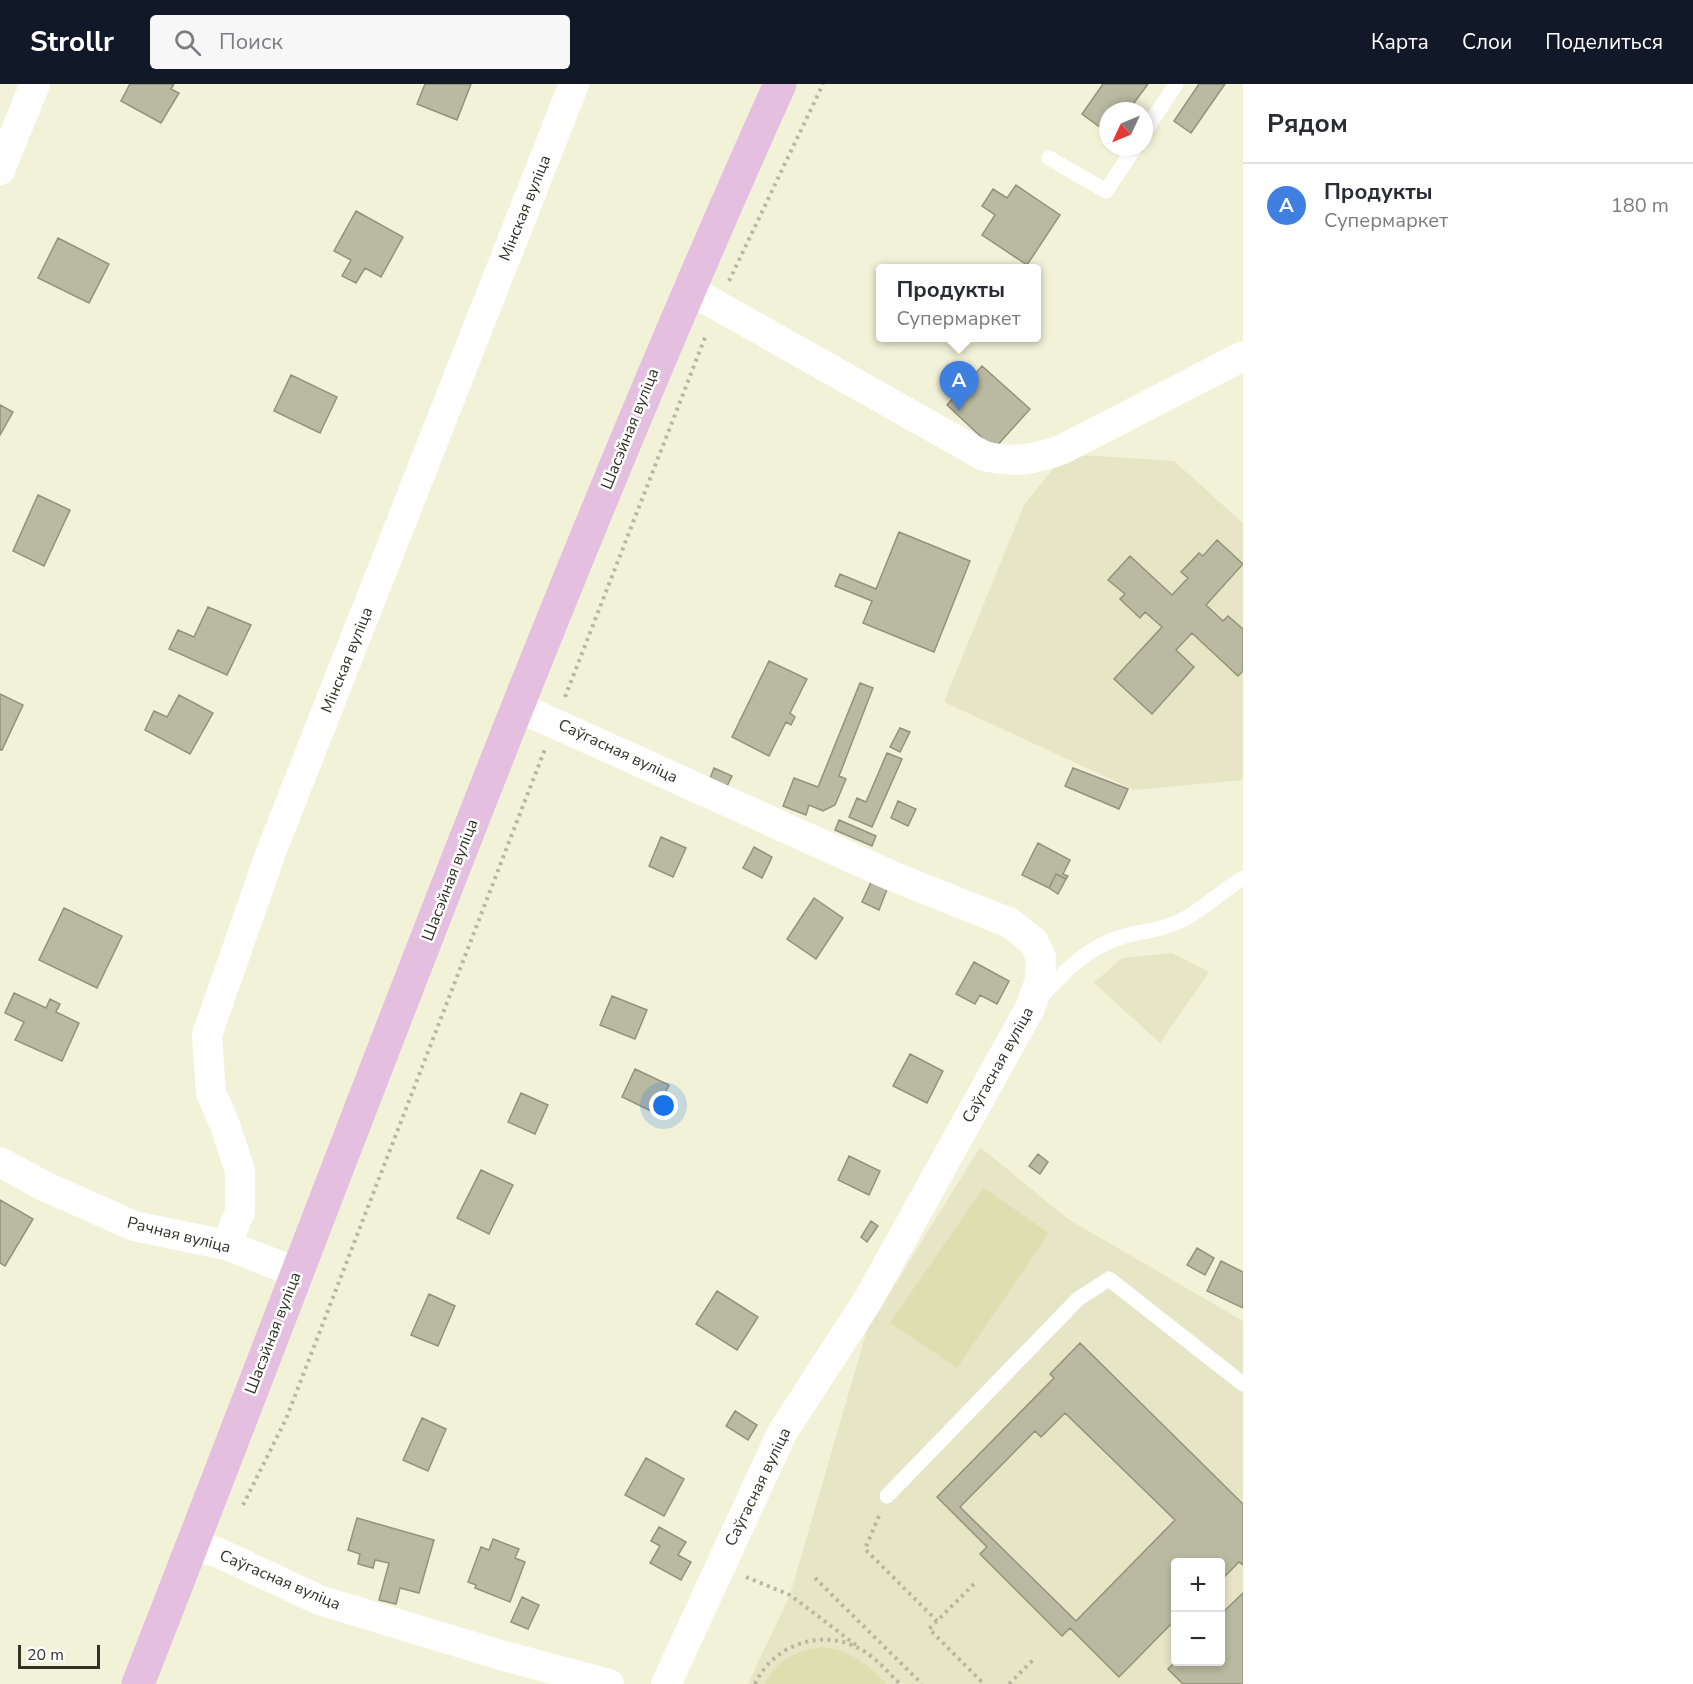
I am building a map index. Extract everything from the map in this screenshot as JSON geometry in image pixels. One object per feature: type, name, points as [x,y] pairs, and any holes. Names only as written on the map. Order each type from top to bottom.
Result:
[{"type":"main road","name":"Шасэйная вуліца","points":[[138,1684],[296,1272],[518,707],[688,289],[780,84]]},
{"type":"street","points":[[0,170],[35,84]]},
{"type":"street","name":"Мінская вуліца","points":[[226,1245],[240,1212],[240,1171],[211,1093],[207,1035],[271,852],[574,84]]},
{"type":"street","points":[[688,289],[984,456],[1008,461],[1034,460],[1063,449],[1243,356]]},
{"type":"street","name":"Саўгасная вуліца","points":[[518,707],[892,876],[1010,923],[1034,942],[1041,957],[1040,981],[1030,1008],[868,1300],[782,1433],[666,1684]]},
{"type":"street","name":"Рачная вуліца","points":[[0,1162],[44,1186],[134,1226],[226,1245],[296,1272]]},
{"type":"street","name":"Саўгасная вуліца","points":[[193,1545],[219,1553],[319,1600],[504,1656],[609,1684]]},
{"type":"lane","points":[[1153,119],[1176,84]]},
{"type":"lane","points":[[1049,158],[1106,192],[1129,156]]},
{"type":"lane","points":[[1030,1008],[1074,962],[1096,948],[1122,937],[1152,933],[1181,921],[1243,878]]},
{"type":"lane","points":[[887,1496],[1078,1299],[1109,1279],[1243,1384]]},
{"type":"path","points":[[239,1512],[286,1419],[718,304],[823,84]]},
{"type":"path","points":[[887,1496],[866,1549],[937,1621]]},
{"type":"path","points":[[720,1567],[789,1595],[862,1650],[900,1684]]},
{"type":"path","points":[[815,1578],[922,1684]]},
{"type":"path","points":[[974,1584],[929,1629],[984,1684]]},
{"type":"path","points":[[755,1684],[771,1661],[786,1649],[805,1641],[834,1641],[862,1650]]},
{"type":"path","points":[[1009,1684],[1033,1660]]},
{"type":"shaded area","points":[[1065,454],[1174,461],[1243,523],[1243,780],[1134,790],[944,702],[1024,505]]},
{"type":"shaded area","points":[[1172,953],[1209,972],[1160,1043],[1094,983],[1122,958]]},
{"type":"shaded area","points":[[980,1147],[1068,1219],[1243,1321],[1243,1684],[748,1684],[790,1595],[867,1330]]},
{"type":"shaded area","points":[[983,1188],[1049,1233],[957,1368],[890,1323]]},
{"type":"shaded area","points":[[823,1647],[850,1655],[873,1670],[887,1684],[765,1684],[775,1669],[788,1658]]},
{"type":"building","points":[[130,84],[174,84],[171,89],[179,93],[161,123],[121,101]]},
{"type":"building","points":[[425,84],[471,84],[457,120],[417,104]]},
{"type":"building","points":[[1103,84],[1148,84],[1135,102],[1099,102],[1099,126],[1082,114]]},
{"type":"building","points":[[1199,84],[1225,84],[1191,133],[1174,121]]},
{"type":"building","points":[[1016,185],[1060,215],[1028,264],[982,235],[995,215],[982,206],[993,189],[1007,198]]},
{"type":"building","points":[[356,211],[403,237],[381,277],[365,268],[356,283],[342,276],[351,260],[334,251]]},
{"type":"building","points":[[58,238],[109,264],[89,303],[38,278]]},
{"type":"building","points":[[982,366],[1030,409],[994,449],[947,405]]},
{"type":"building","points":[[291,375],[337,397],[320,433],[274,411]]},
{"type":"building","points":[[0,405],[13,412],[0,435]]},
{"type":"building","points":[[38,495],[70,510],[44,566],[13,551]]},
{"type":"building","points":[[899,532],[970,561],[934,652],[863,623],[872,601],[835,586],[840,574],[876,589]]},
{"type":"building","points":[[1217,540],[1243,564],[1206,605],[1223,621],[1228,616],[1243,629],[1243,671],[1238,676],[1192,633],[1176,650],[1194,667],[1152,714],[1114,679],[1162,627],[1145,612],[1140,618],[1120,599],[1125,594],[1108,580],[1130,556],[1172,595],[1188,578],[1181,572],[1199,553],[1203,556]]},
{"type":"building","points":[[208,607],[251,625],[227,675],[169,649],[178,630],[194,637]]},
{"type":"building","points":[[769,661],[807,679],[790,713],[795,717],[791,725],[786,722],[769,756],[732,737]]},
{"type":"building","points":[[860,683],[873,688],[839,776],[846,779],[835,805],[823,811],[809,805],[806,815],[783,806],[794,778],[818,787]]},
{"type":"building","points":[[0,694],[23,705],[2,750],[0,750]]},
{"type":"building","points":[[179,695],[213,713],[190,754],[145,730],[154,711],[167,717]]},
{"type":"building","points":[[900,728],[910,732],[900,752],[890,747]]},
{"type":"building","points":[[887,753],[902,759],[872,827],[849,817],[857,798],[866,802]]},
{"type":"building","points":[[714,768],[732,776],[727,786],[710,778]]},
{"type":"building","points":[[1073,768],[1128,789],[1119,809],[1065,786]]},
{"type":"building","points":[[898,801],[916,809],[908,826],[891,818]]},
{"type":"building","points":[[839,820],[876,836],[872,846],[835,830]]},
{"type":"building","points":[[661,837],[686,848],[673,877],[649,866]]},
{"type":"building","points":[[1038,843],[1070,860],[1063,874],[1068,876],[1066,879],[1056,874],[1049,888],[1022,875]]},
{"type":"building","points":[[754,847],[772,857],[762,878],[743,868]]},
{"type":"building","points":[[1056,874],[1066,879],[1058,894],[1049,888]]},
{"type":"building","points":[[872,880],[888,887],[879,910],[862,902]]},
{"type":"building","points":[[814,898],[843,918],[816,959],[787,939]]},
{"type":"building","points":[[64,908],[122,936],[97,988],[39,960]]},
{"type":"building","points":[[974,962],[1009,981],[997,1004],[980,995],[975,1004],[956,994]]},
{"type":"building","points":[[14,993],[46,1008],[50,999],[60,1004],[56,1012],[79,1023],[62,1061],[15,1040],[24,1022],[5,1013]]},
{"type":"building","points":[[612,996],[647,1010],[635,1039],[600,1025]]},
{"type":"building","points":[[910,1054],[943,1071],[927,1103],[893,1086]]},
{"type":"building","points":[[635,1069],[669,1085],[655,1113],[622,1097]]},
{"type":"building","points":[[521,1093],[548,1105],[535,1134],[508,1122]]},
{"type":"building","points":[[1038,1154],[1048,1162],[1040,1174],[1029,1166]]},
{"type":"building","points":[[849,1156],[880,1171],[869,1195],[838,1180]]},
{"type":"building","points":[[481,1170],[513,1185],[489,1234],[457,1218]]},
{"type":"building","points":[[0,1200],[33,1219],[5,1266],[0,1263]]},
{"type":"building","points":[[871,1221],[878,1226],[867,1242],[861,1237]]},
{"type":"building","points":[[1197,1248],[1214,1258],[1205,1275],[1187,1265]]},
{"type":"building","points":[[1221,1261],[1243,1272],[1243,1308],[1207,1291]]},
{"type":"building","points":[[717,1291],[758,1317],[737,1350],[696,1324]]},
{"type":"building","points":[[429,1294],[455,1306],[438,1346],[411,1335]]},
{"type":"building","points":[[1080,1343],[1243,1504],[1243,1565],[1239,1562],[1225,1576],[1225,1558],[1171,1558],[1171,1624],[1119,1677],[1070,1628],[1062,1636],[980,1554],[987,1547],[937,1497],[1054,1378],[1050,1374]],"holes":[[[1065,1413],[1175,1520],[1076,1621],[960,1507],[1035,1431],[1041,1437]]]},
{"type":"building","points":[[735,1411],[757,1425],[748,1440],[726,1426]]},
{"type":"building","points":[[422,1418],[446,1429],[428,1471],[403,1460]]},
{"type":"building","points":[[646,1458],[684,1479],[664,1516],[625,1495]]},
{"type":"building","points":[[357,1518],[434,1540],[419,1593],[400,1588],[396,1604],[379,1600],[389,1563],[375,1560],[373,1568],[358,1564],[360,1554],[348,1550]]},
{"type":"building","points":[[659,1527],[686,1542],[678,1555],[691,1562],[681,1580],[650,1563],[660,1546],[651,1541]]},
{"type":"building","points":[[493,1539],[519,1549],[515,1558],[525,1562],[510,1602],[475,1588],[476,1585],[468,1582],[481,1547],[489,1550]]},
{"type":"building","points":[[1243,1593],[1243,1684],[1183,1684],[1168,1669],[1171,1666],[1225,1666],[1225,1610]]},
{"type":"building","points":[[522,1597],[539,1605],[528,1629],[511,1622]]},
{"type":"place","name":"Продукты","points":[[959,411]]}]
